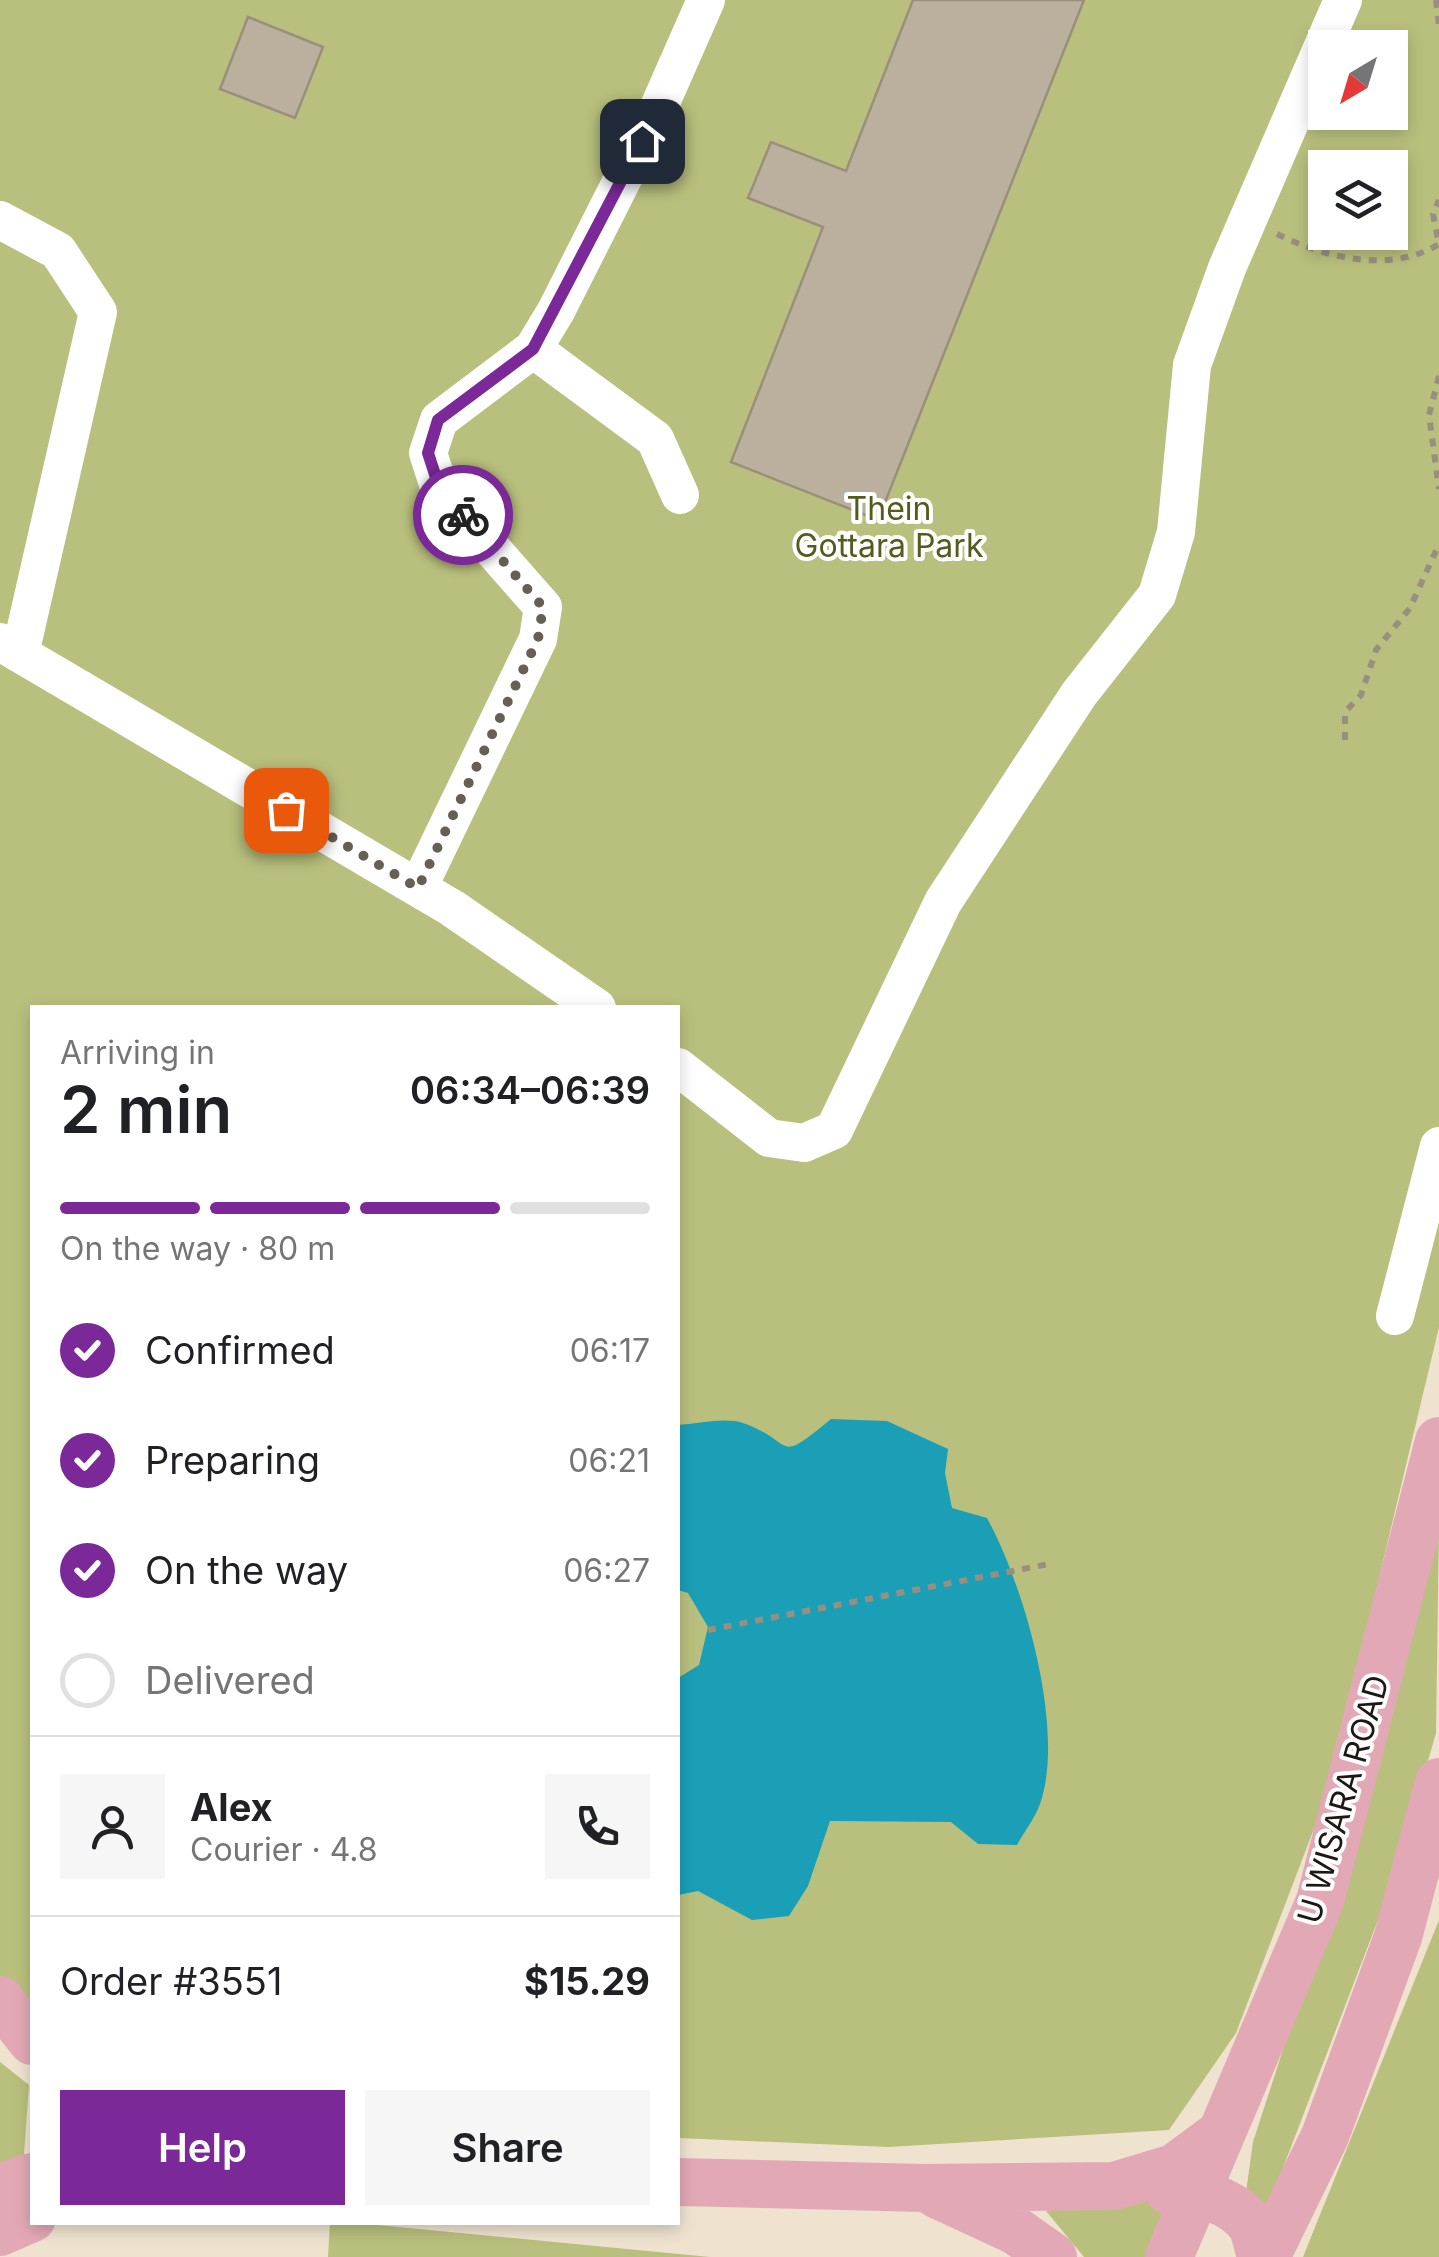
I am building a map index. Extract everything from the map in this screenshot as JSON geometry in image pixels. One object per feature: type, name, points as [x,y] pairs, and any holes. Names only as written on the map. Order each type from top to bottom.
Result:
[{"type":"main road","name":"U WISARA ROAD","points":[[1169,2257],[1320,1901],[1439,1442]]},
{"type":"main road","points":[[1264,2257],[1326,2136],[1398,1937],[1439,1782]]},
{"type":"main road","points":[[0,1998],[30,2012]]},
{"type":"main road","points":[[0,1998],[30,2038]]},
{"type":"main road","points":[[1114,2186],[1174,2168],[1220,2134]]},
{"type":"main road","points":[[0,2187],[30,2178]]},
{"type":"main road","points":[[680,2182],[923,2188],[1114,2186],[1196,2192],[1222,2203],[1250,2225],[1264,2257]]},
{"type":"main road","points":[[923,2188],[1016,2231],[1053,2257]]},
{"type":"main road","points":[[0,2232],[30,2219]]},
{"type":"lane","points":[[418,888],[538,639],[543,607],[440,490],[428,453],[438,420],[533,349],[659,107],[706,0]]},
{"type":"lane","points":[[680,1070],[769,1138],[804,1143],[834,1130],[944,902],[1080,694],[1157,595],[1176,532],[1192,365],[1342,0]]},
{"type":"lane","points":[[0,220],[58,251],[98,312],[10,648],[418,888],[593,1005]]},
{"type":"lane","points":[[533,349],[655,439],[680,495]]},
{"type":"lane","points":[[1396,1316],[1439,1146]]},
{"type":"path","points":[[1436,0],[1439,26]]},
{"type":"path","points":[[1250,218],[1282,237],[1359,260],[1420,256],[1439,245],[1434,214],[1439,200]]},
{"type":"path","points":[[1439,376],[1429,415],[1439,488]]},
{"type":"path","points":[[1344,740],[1345,712],[1361,695],[1376,650],[1410,608],[1439,544]]},
{"type":"path","points":[[708,1630],[1049,1564]]},
{"type":"green space","name":"Thein Gottara Park","points":[[0,0],[1439,0],[1439,1327],[1328,1792],[1236,2033],[1169,2130],[888,2147],[680,2138],[680,1005],[30,1005],[30,2015],[0,1988]]},
{"type":"green space","points":[[1439,1524],[1436,1733],[1396,1873],[1268,2207],[1246,2192],[1253,2142],[1390,1720]]},
{"type":"green space","points":[[1439,1920],[1439,2257],[1303,2257]]},
{"type":"green space","points":[[0,2062],[29,2085],[24,2155],[0,2163]]},
{"type":"green space","points":[[1138,2195],[1172,2211],[1155,2257],[1084,2257],[1046,2211]]},
{"type":"green space","points":[[330,2225],[377,2225],[710,2257],[328,2257]]},
{"type":"water","points":[[831,1419],[887,1421],[948,1449],[945,1473],[952,1508],[987,1518],[1027,1618],[1044,1699],[1047,1773],[1038,1809],[1017,1845],[978,1844],[951,1822],[830,1821],[808,1886],[789,1916],[752,1920],[698,1891],[680,1895],[680,1677],[699,1665],[708,1627],[688,1593],[680,1591],[680,1425],[736,1421],[786,1446],[800,1443]]},
{"type":"building","points":[[913,0],[1084,0],[878,520],[731,462],[823,227],[748,198],[771,142],[846,171]]},
{"type":"building","points":[[248,17],[323,47],[295,118],[220,89]]},
{"type":"way so far","points":[[286,810],[418,888],[538,639],[543,607],[532,589],[463,515]]},
{"type":"route","points":[[463,515],[440,490],[428,453],[438,420],[533,349],[556,312],[642,141]]}]
